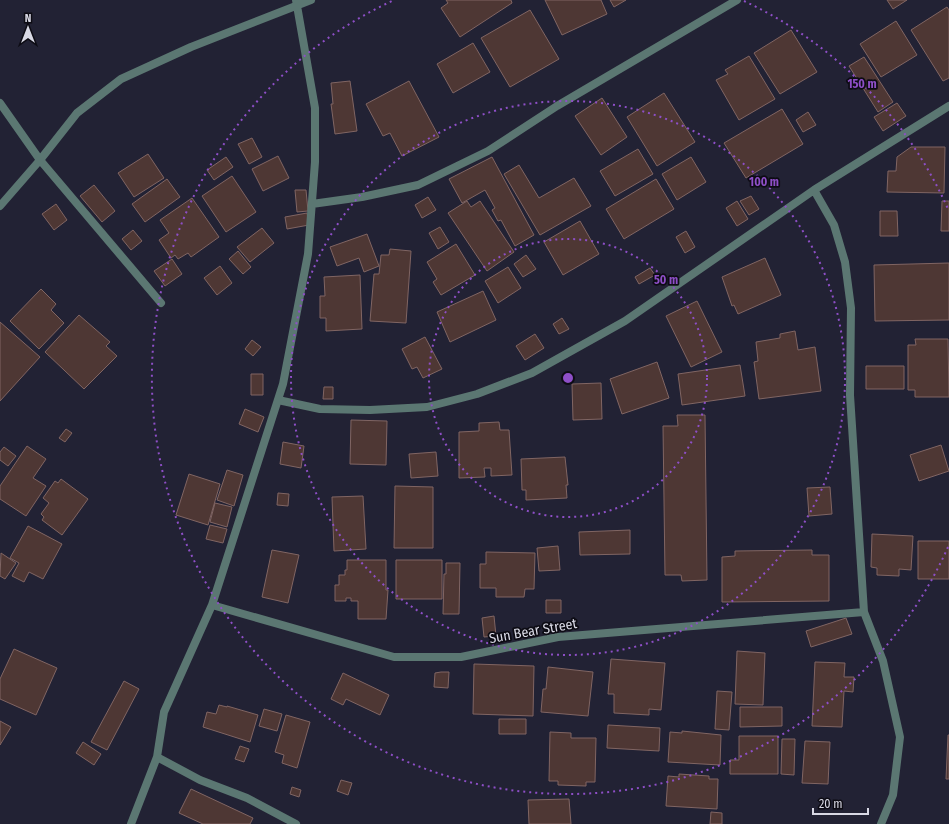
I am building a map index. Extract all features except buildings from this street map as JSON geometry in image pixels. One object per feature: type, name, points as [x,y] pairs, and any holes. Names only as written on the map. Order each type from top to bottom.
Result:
[{"type":"street","points":[[0,206],[40,160],[77,113],[121,79],[191,47],[296,3],[311,0]]},
{"type":"street","points":[[312,204],[362,197],[418,185],[488,151],[557,106],[737,0]]},
{"type":"street","points":[[132,824],[157,758],[164,712],[212,605],[283,384],[308,254],[315,162],[315,108],[296,3]]},
{"type":"street","points":[[0,103],[40,160],[161,303]]},
{"type":"street","points":[[278,400],[320,409],[370,410],[427,407],[477,394],[525,375],[625,321],[814,190],[949,106]]},
{"type":"street","points":[[814,190],[834,225],[844,262],[851,308],[850,396],[864,612],[883,661],[900,737],[893,794],[881,824]]},
{"type":"street","name":"Sun Bear Street","points":[[212,605],[394,657],[461,657],[558,637],[864,612]]},
{"type":"street","points":[[157,758],[200,780],[247,798],[296,824]]}]
